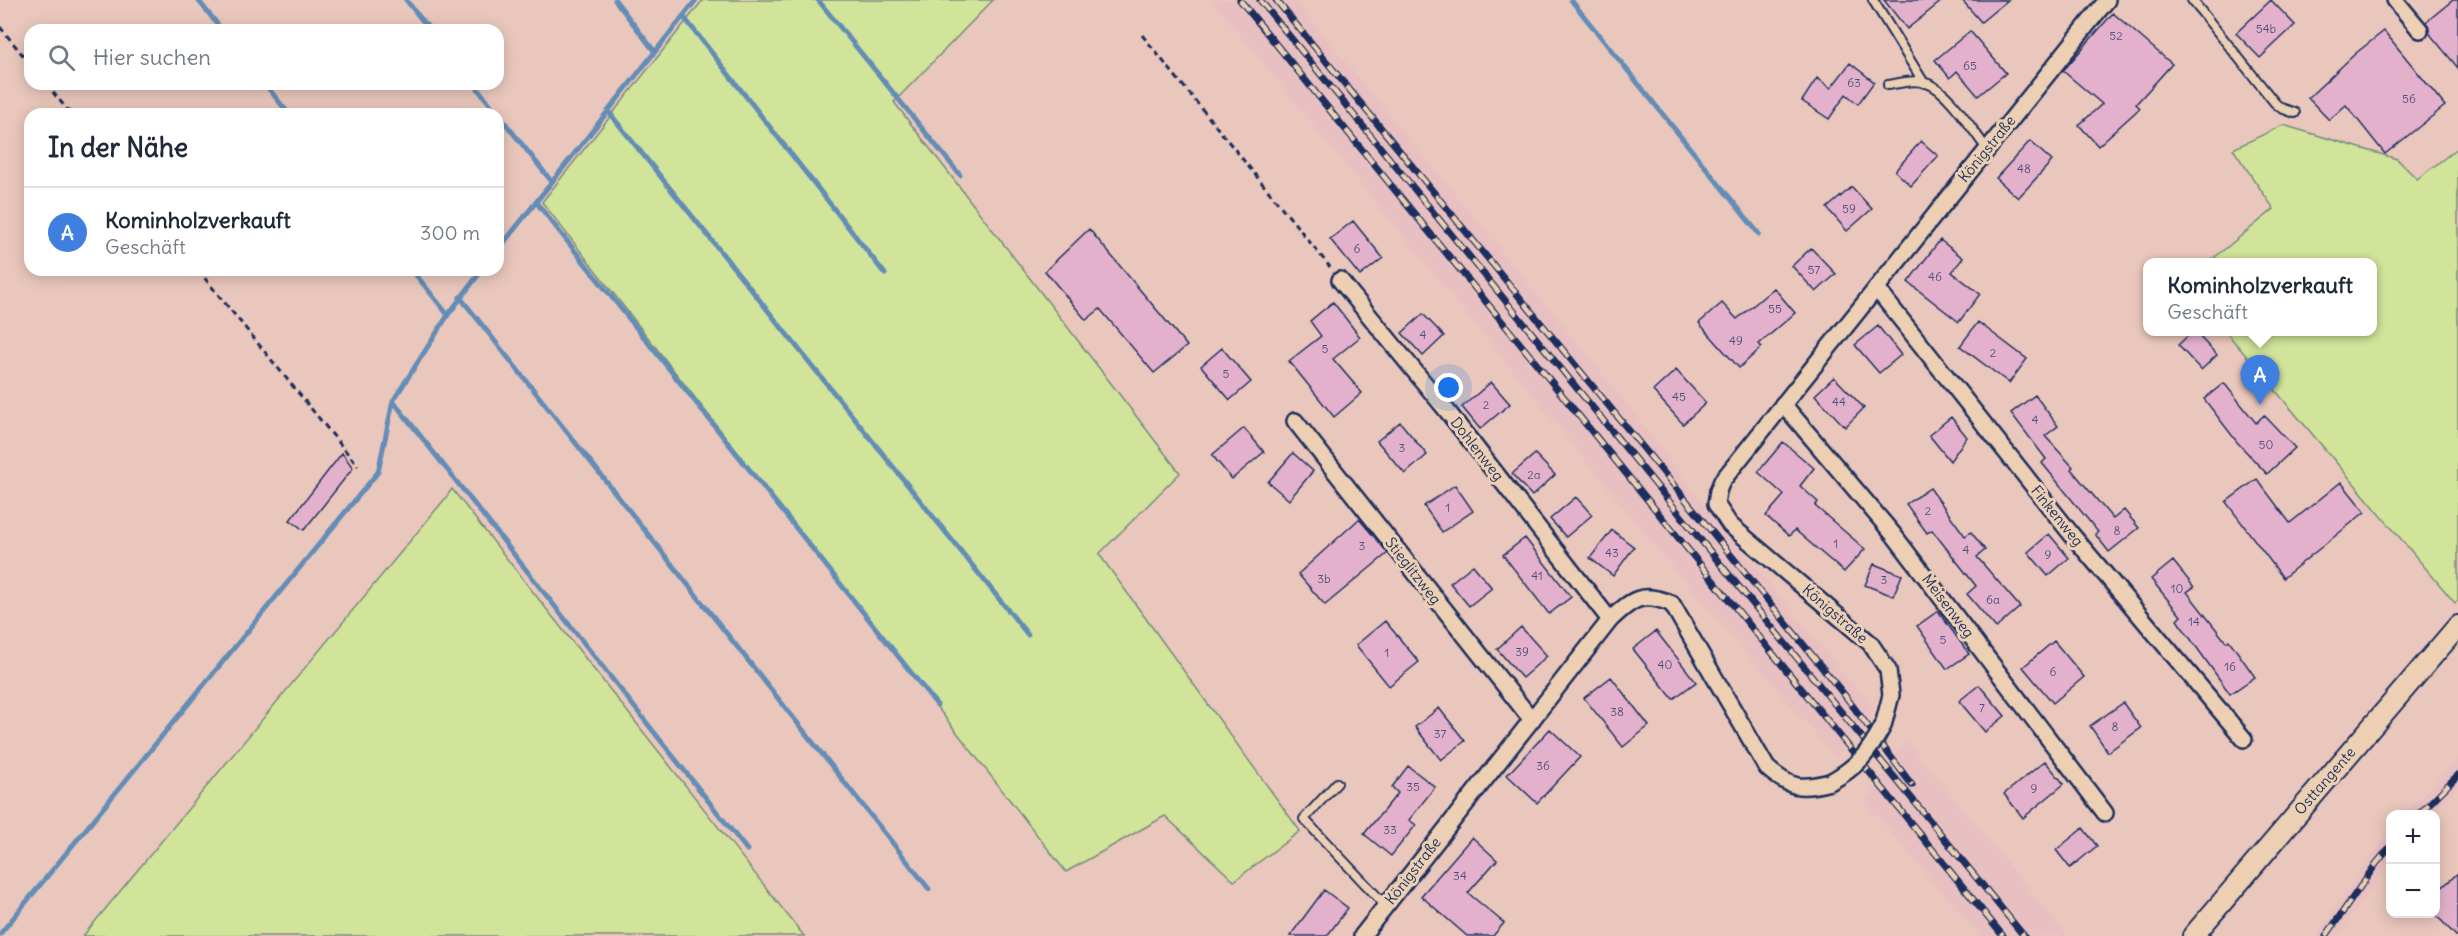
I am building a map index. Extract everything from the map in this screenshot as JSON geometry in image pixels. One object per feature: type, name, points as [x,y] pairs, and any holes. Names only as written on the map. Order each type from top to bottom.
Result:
[{"type":"main road","name":"Osttangente","points":[[2193,936],[2458,626]]},
{"type":"street","name":"Königstraße","points":[[1362,936],[1610,620],[1627,603],[1641,597],[1656,597],[1672,604],[1767,768],[1785,783],[1807,788],[1830,782],[1863,760],[1883,726],[1891,695],[1888,670],[1870,643],[1730,525],[1716,504],[1718,491],[1722,481],[1783,404],[2107,0]]},
{"type":"street","points":[[2395,0],[2420,30]]},
{"type":"street","name":"Dohlenweg","points":[[1340,280],[1448,412],[1610,620]]},
{"type":"street","name":"Finkenweg","points":[[1876,288],[2072,536],[2244,740]]},
{"type":"street","name":"Meisenweg","points":[[1783,404],[1893,534],[2105,813]]},
{"type":"street","name":"Stieglitzweg","points":[[1295,421],[1532,720]]},
{"type":"lane","points":[[1874,0],[1924,82]]},
{"type":"lane","points":[[2192,0],[2275,103],[2295,113]]},
{"type":"lane","points":[[1888,85],[1924,82],[1940,90],[1987,149]]},
{"type":"lane","points":[[1337,783],[1304,819],[1386,906]]},
{"type":"path","points":[[0,27],[24,57]]},
{"type":"path","points":[[1142,35],[1340,280]]},
{"type":"path","points":[[51,90],[66,108]]},
{"type":"path","points":[[203,276],[358,466]]},
{"type":"shaded area","points":[[1211,0],[1295,0],[1620,395],[1695,493],[1874,710],[1835,758],[1659,551]]},
{"type":"shaded area","points":[[1906,740],[2068,936],[1979,936],[1865,802]]},
{"type":"shaded area","points":[[2458,758],[2458,786],[2435,810],[2409,810]]},
{"type":"shaded area","points":[[2386,837],[2386,867],[2338,936],[2316,936]]},
{"type":"green space","points":[[703,0],[993,0],[894,102],[1180,473],[1099,554],[1300,831],[1234,881],[1165,816],[1066,872],[542,202]]},
{"type":"green space","points":[[2283,125],[2397,159],[2417,179],[2458,148],[2458,600],[2455,603],[2229,336],[2377,336],[2377,258],[2214,258],[2274,209],[2233,149]]},
{"type":"green space","points":[[452,489],[804,936],[83,936],[444,500]]},
{"type":"building","points":[[1884,0],[1943,0],[1907,29]]},
{"type":"building","points":[[1962,0],[2008,0],[1981,22]]},
{"type":"building","points":[[2271,0],[2295,25],[2260,58],[2236,33]]},
{"type":"building","points":[[2453,0],[2458,0],[2458,68],[2429,33],[2426,22]]},
{"type":"building","points":[[2113,13],[2172,64],[2136,104],[2140,108],[2098,146],[2079,125],[2102,104],[2063,71]]},
{"type":"building","points":[[1970,31],[2006,73],[1978,96],[1957,71],[1950,78],[1935,60]]},
{"type":"building","points":[[2384,31],[2445,106],[2385,154],[2346,105],[2329,120],[2308,98],[2356,53]]},
{"type":"building","points":[[1850,63],[1874,82],[1858,104],[1846,94],[1829,119],[1802,101],[1817,78],[1831,88]]},
{"type":"building","points":[[1921,141],[1938,156],[1911,186],[1895,171]]},
{"type":"building","points":[[2030,141],[2052,161],[2018,198],[1996,178]]},
{"type":"building","points":[[1852,187],[1872,209],[1847,231],[1827,208]]},
{"type":"building","points":[[1353,221],[1383,258],[1360,276],[1330,239]]},
{"type":"building","points":[[1089,229],[1187,346],[1154,373],[1100,309],[1086,320],[1045,271]]},
{"type":"building","points":[[1940,240],[1963,258],[1952,272],[1980,294],[1959,322],[1908,282]]},
{"type":"building","points":[[1811,248],[1836,274],[1816,292],[1792,266]]},
{"type":"building","points":[[1774,288],[1795,313],[1759,344],[1762,347],[1739,368],[1699,323],[1722,303],[1737,319]]},
{"type":"building","points":[[1333,302],[1360,337],[1333,359],[1362,393],[1334,417],[1289,361],[1321,336],[1310,321]]},
{"type":"building","points":[[1423,314],[1444,336],[1423,356],[1402,333]]},
{"type":"building","points":[[1978,322],[2027,359],[2009,383],[1960,346]]},
{"type":"building","points":[[1878,326],[1901,355],[1879,373],[1855,345]]},
{"type":"building","points":[[2188,336],[2199,336],[2217,355],[2201,370],[2178,345]]},
{"type":"building","points":[[1222,348],[1251,382],[1230,400],[1201,366]]},
{"type":"building","points":[[1676,370],[1706,403],[1683,424],[1653,391]]},
{"type":"building","points":[[1834,377],[1864,408],[1845,427],[1815,395]]},
{"type":"building","points":[[1491,382],[1510,404],[1480,429],[1462,407]]},
{"type":"building","points":[[2224,383],[2256,423],[2264,415],[2295,448],[2267,474],[2237,442],[2204,399]]},
{"type":"building","points":[[2035,395],[2058,426],[2045,436],[2073,467],[2071,469],[2113,519],[2124,510],[2139,528],[2109,552],[2095,534],[2098,532],[2042,463],[2046,459],[2011,413]]},
{"type":"building","points":[[1951,417],[1967,437],[1950,461],[1929,435]]},
{"type":"building","points":[[1400,422],[1427,455],[1405,474],[1377,441]]},
{"type":"building","points":[[1244,428],[1264,452],[1232,479],[1212,455]]},
{"type":"building","points":[[1783,442],[1814,468],[1800,486],[1818,502],[1815,506],[1865,549],[1844,572],[1795,530],[1789,536],[1766,516],[1784,495],[1758,472]]},
{"type":"building","points":[[342,453],[353,468],[304,530],[290,520]]},
{"type":"building","points":[[1293,453],[1313,471],[1289,500],[1268,482]]},
{"type":"building","points":[[1535,454],[1555,475],[1532,496],[1512,474]]},
{"type":"building","points":[[2257,479],[2290,523],[2341,482],[2365,512],[2283,578],[2226,502]]},
{"type":"building","points":[[1455,485],[1473,511],[1442,532],[1424,506]]},
{"type":"building","points":[[1930,488],[1965,536],[1971,532],[1985,550],[1977,557],[2020,607],[1996,628],[1967,594],[1976,586],[1932,530],[1927,533],[1906,504]]},
{"type":"building","points":[[1576,497],[1592,515],[1566,537],[1550,519]]},
{"type":"building","points":[[1359,519],[1388,553],[1325,605],[1298,574]]},
{"type":"building","points":[[1612,530],[1634,547],[1613,576],[1590,558]]},
{"type":"building","points":[[2049,534],[2069,558],[2048,576],[2028,552]]},
{"type":"building","points":[[1525,538],[1571,597],[1549,614],[1503,555]]},
{"type":"building","points":[[2173,561],[2194,587],[2187,592],[2226,642],[2229,640],[2255,677],[2230,694],[2177,620],[2181,616],[2151,579]]},
{"type":"building","points":[[1874,564],[1902,575],[1893,596],[1865,585]]},
{"type":"building","points":[[1473,565],[1492,588],[1469,606],[1450,583]]},
{"type":"building","points":[[1938,611],[1969,654],[1947,669],[1917,626]]},
{"type":"building","points":[[1385,621],[1419,662],[1389,686],[1356,645]]},
{"type":"building","points":[[1521,627],[1547,656],[1522,678],[1497,649]]},
{"type":"building","points":[[1656,631],[1696,682],[1673,699],[1633,649]]},
{"type":"building","points":[[2054,641],[2084,677],[2053,703],[2023,667]]},
{"type":"building","points":[[1611,677],[1649,726],[1623,747],[1584,698]]},
{"type":"building","points":[[1979,685],[2005,716],[1985,732],[1959,701]]},
{"type":"building","points":[[2123,703],[2141,728],[2108,752],[2090,726]]},
{"type":"building","points":[[1439,708],[1465,741],[1441,760],[1415,727]]},
{"type":"building","points":[[1550,729],[1580,757],[1537,803],[1507,775]]},
{"type":"building","points":[[2045,761],[2064,784],[2023,818],[2004,794]]},
{"type":"building","points":[[1408,766],[1435,787],[1409,820],[1416,825],[1391,856],[1364,834],[1398,793],[1392,787]]},
{"type":"building","points":[[2083,828],[2097,846],[2070,868],[2056,850]]},
{"type":"building","points":[[1472,837],[1497,860],[1468,893],[1504,923],[1493,936],[1467,936],[1421,896]]},
{"type":"building","points":[[2458,873],[2458,936],[2439,918],[2440,889]]},
{"type":"building","points":[[1324,890],[1348,908],[1327,936],[1290,936]]},
{"type":"waterway","points":[[198,0],[217,24]]},
{"type":"waterway","points":[[406,0],[425,24]]},
{"type":"waterway","points":[[615,0],[655,52]]},
{"type":"waterway","points":[[504,242],[696,0]]},
{"type":"waterway","points":[[818,0],[960,175]]},
{"type":"waterway","points":[[1571,0],[1759,234]]},
{"type":"waterway","points":[[683,16],[885,274]]},
{"type":"waterway","points":[[270,90],[284,108]]},
{"type":"waterway","points":[[479,90],[493,108]]},
{"type":"waterway","points":[[608,111],[1028,635]]},
{"type":"waterway","points":[[504,122],[552,182]]},
{"type":"waterway","points":[[536,202],[937,705]]},
{"type":"waterway","points":[[417,276],[448,315]]},
{"type":"waterway","points":[[0,934],[378,472],[393,401],[448,315],[477,276]]},
{"type":"waterway","points":[[460,297],[929,889]]},
{"type":"waterway","points":[[393,401],[747,850]]},
{"type":"railway","points":[[1240,0],[2003,936]]},
{"type":"railway","points":[[1260,0],[2024,936]]},
{"type":"railway","points":[[1276,0],[1846,697],[1912,785]]},
{"type":"railway","points":[[2423,810],[2458,775]]},
{"type":"railway","points":[[2326,936],[2386,852]]},
{"type":"place","name":"Kominholzverkauft","points":[[2260,405]]}]
